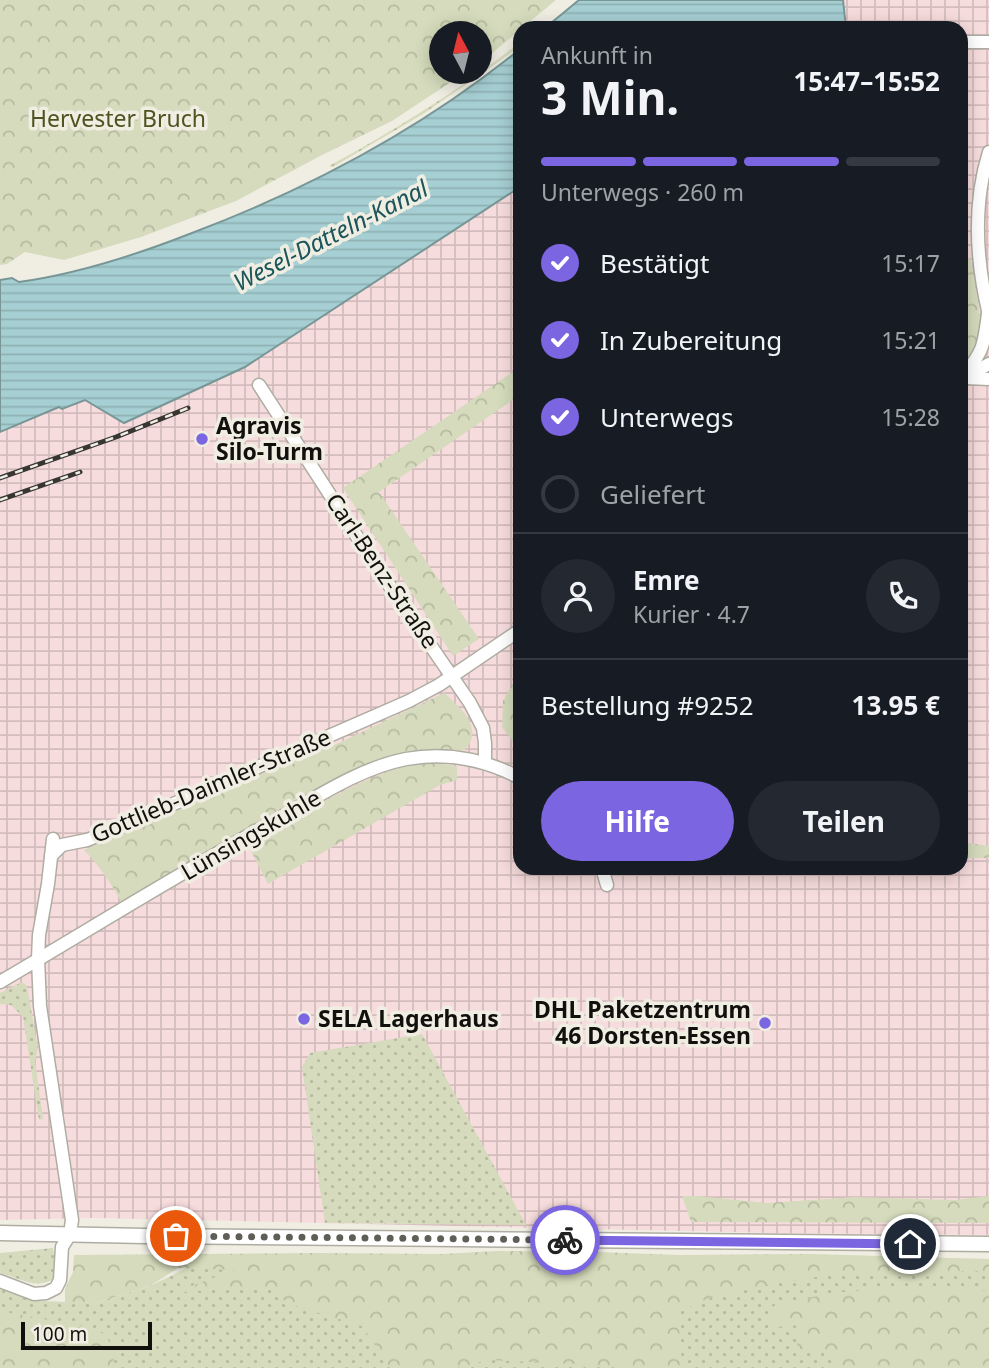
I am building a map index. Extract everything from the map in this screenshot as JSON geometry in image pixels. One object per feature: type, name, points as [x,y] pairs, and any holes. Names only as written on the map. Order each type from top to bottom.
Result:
[{"type":"main road","points":[[0,1233],[989,1244]]},
{"type":"street","points":[[968,42],[989,42]]},
{"type":"street","points":[[968,370],[984,344],[989,314],[980,272],[977,222],[980,192],[989,152]]},
{"type":"street","points":[[968,375],[989,364]]},
{"type":"street","points":[[968,379],[989,379]]},
{"type":"street","name":"Carl-Benz-Straße","points":[[259,385],[376,566],[470,703],[483,728],[485,763]]},
{"type":"street","name":"Gottlieb-Daimler-Straße","points":[[51,856],[62,845],[87,840],[123,827],[409,701],[439,685],[513,635]]},
{"type":"street","name":"Lünsingskuhle","points":[[0,982],[235,842],[355,777],[393,762],[423,757],[450,757],[485,763],[513,774]]},
{"type":"street","points":[[0,1281],[34,1294],[57,1288],[62,1247],[70,1234],[72,1220],[40,1006],[39,935],[53,839]]},
{"type":"street","points":[[604,875],[607,885]]},
{"type":"shaded area","points":[[843,0],[989,0],[989,1235],[772,1233],[95,1218],[0,1220],[0,432],[59,406],[63,409],[85,399],[245,367],[513,192],[513,875],[968,875],[968,21],[845,21]]},
{"type":"green space","name":"Hervester Bruch","points":[[0,0],[556,0],[530,21],[513,21],[513,36],[492,53],[492,21],[429,21],[429,84],[448,84],[392,121],[236,201],[141,237],[64,260],[25,252],[7,264],[0,265]]},
{"type":"green space","points":[[513,47],[513,51],[492,66],[492,63]]},
{"type":"green space","points":[[462,84],[467,84],[423,114],[333,167],[329,166],[379,138]]},
{"type":"green space","points":[[968,259],[971,259],[980,327],[977,350],[968,362]]},
{"type":"green space","points":[[513,372],[513,400],[379,492],[479,639],[453,656],[343,488]]},
{"type":"green space","points":[[512,685],[513,742],[502,727],[503,701]]},
{"type":"green space","points":[[444,693],[469,720],[472,733],[465,750],[413,751],[366,765],[321,787],[121,902],[104,874],[84,850],[341,742]]},
{"type":"green space","points":[[428,762],[457,766],[457,780],[440,785],[268,884],[248,845],[335,795],[382,774]]},
{"type":"green space","points":[[968,843],[989,846],[989,858],[968,858]]},
{"type":"green space","points":[[22,982],[27,986],[38,1049],[35,1061],[43,1119],[39,1120],[23,1017],[11,1005],[0,1004],[0,993]]},
{"type":"green space","points":[[422,1034],[526,1225],[325,1223],[302,1067],[310,1053]]},
{"type":"green space","points":[[682,1196],[767,1203],[855,1197],[954,1200],[989,1196],[989,1223],[691,1222]]},
{"type":"green space","points":[[53,1248],[56,1267],[54,1279],[34,1283],[0,1273],[0,1253]]},
{"type":"green space","points":[[497,1251],[989,1259],[989,1271],[835,1274],[767,1285],[704,1300],[681,1311],[680,1339],[684,1368],[621,1368],[488,1360],[457,1368],[394,1368],[389,1366],[362,1326],[289,1304],[271,1290],[243,1287],[172,1293],[235,1270],[178,1268],[150,1286],[95,1303],[65,1302],[65,1289],[73,1272],[74,1255],[442,1254]]},
{"type":"green space","points":[[754,1258],[989,1259],[989,1368],[0,1368],[0,1285],[42,1301],[95,1303],[150,1286],[191,1266]]},
{"type":"green space","points":[[936,1286],[989,1291],[989,1368],[829,1368],[840,1361],[830,1350],[797,1348],[801,1325],[776,1327],[767,1320],[770,1307],[829,1293]]},
{"type":"green space","points":[[0,1311],[82,1326],[107,1335],[116,1368],[0,1368]]},
{"type":"water","points":[[579,0],[843,0],[845,21],[554,21]]},
{"type":"water","name":"Wesel-Datteln-Kanal","points":[[513,54],[513,192],[245,367],[124,423],[85,400],[62,409],[59,407],[0,432],[0,280],[12,278],[19,282],[107,263],[235,216],[363,154],[474,84],[492,84],[492,71]]},
{"type":"railway","points":[[0,478],[188,408]]},
{"type":"railway","points":[[0,500],[80,472]]},
{"type":"way so far","points":[[176,1236],[565,1240]]},
{"type":"place","name":"Agravis Silo-Turm","points":[[202,439]]},
{"type":"place","name":"SELA Lagerhaus","points":[[304,1019]]},
{"type":"place","name":"DHL Paketzentrum 46 Dorsten-Essen","points":[[765,1023]]},
{"type":"route","points":[[565,1240],[910,1244]]}]
